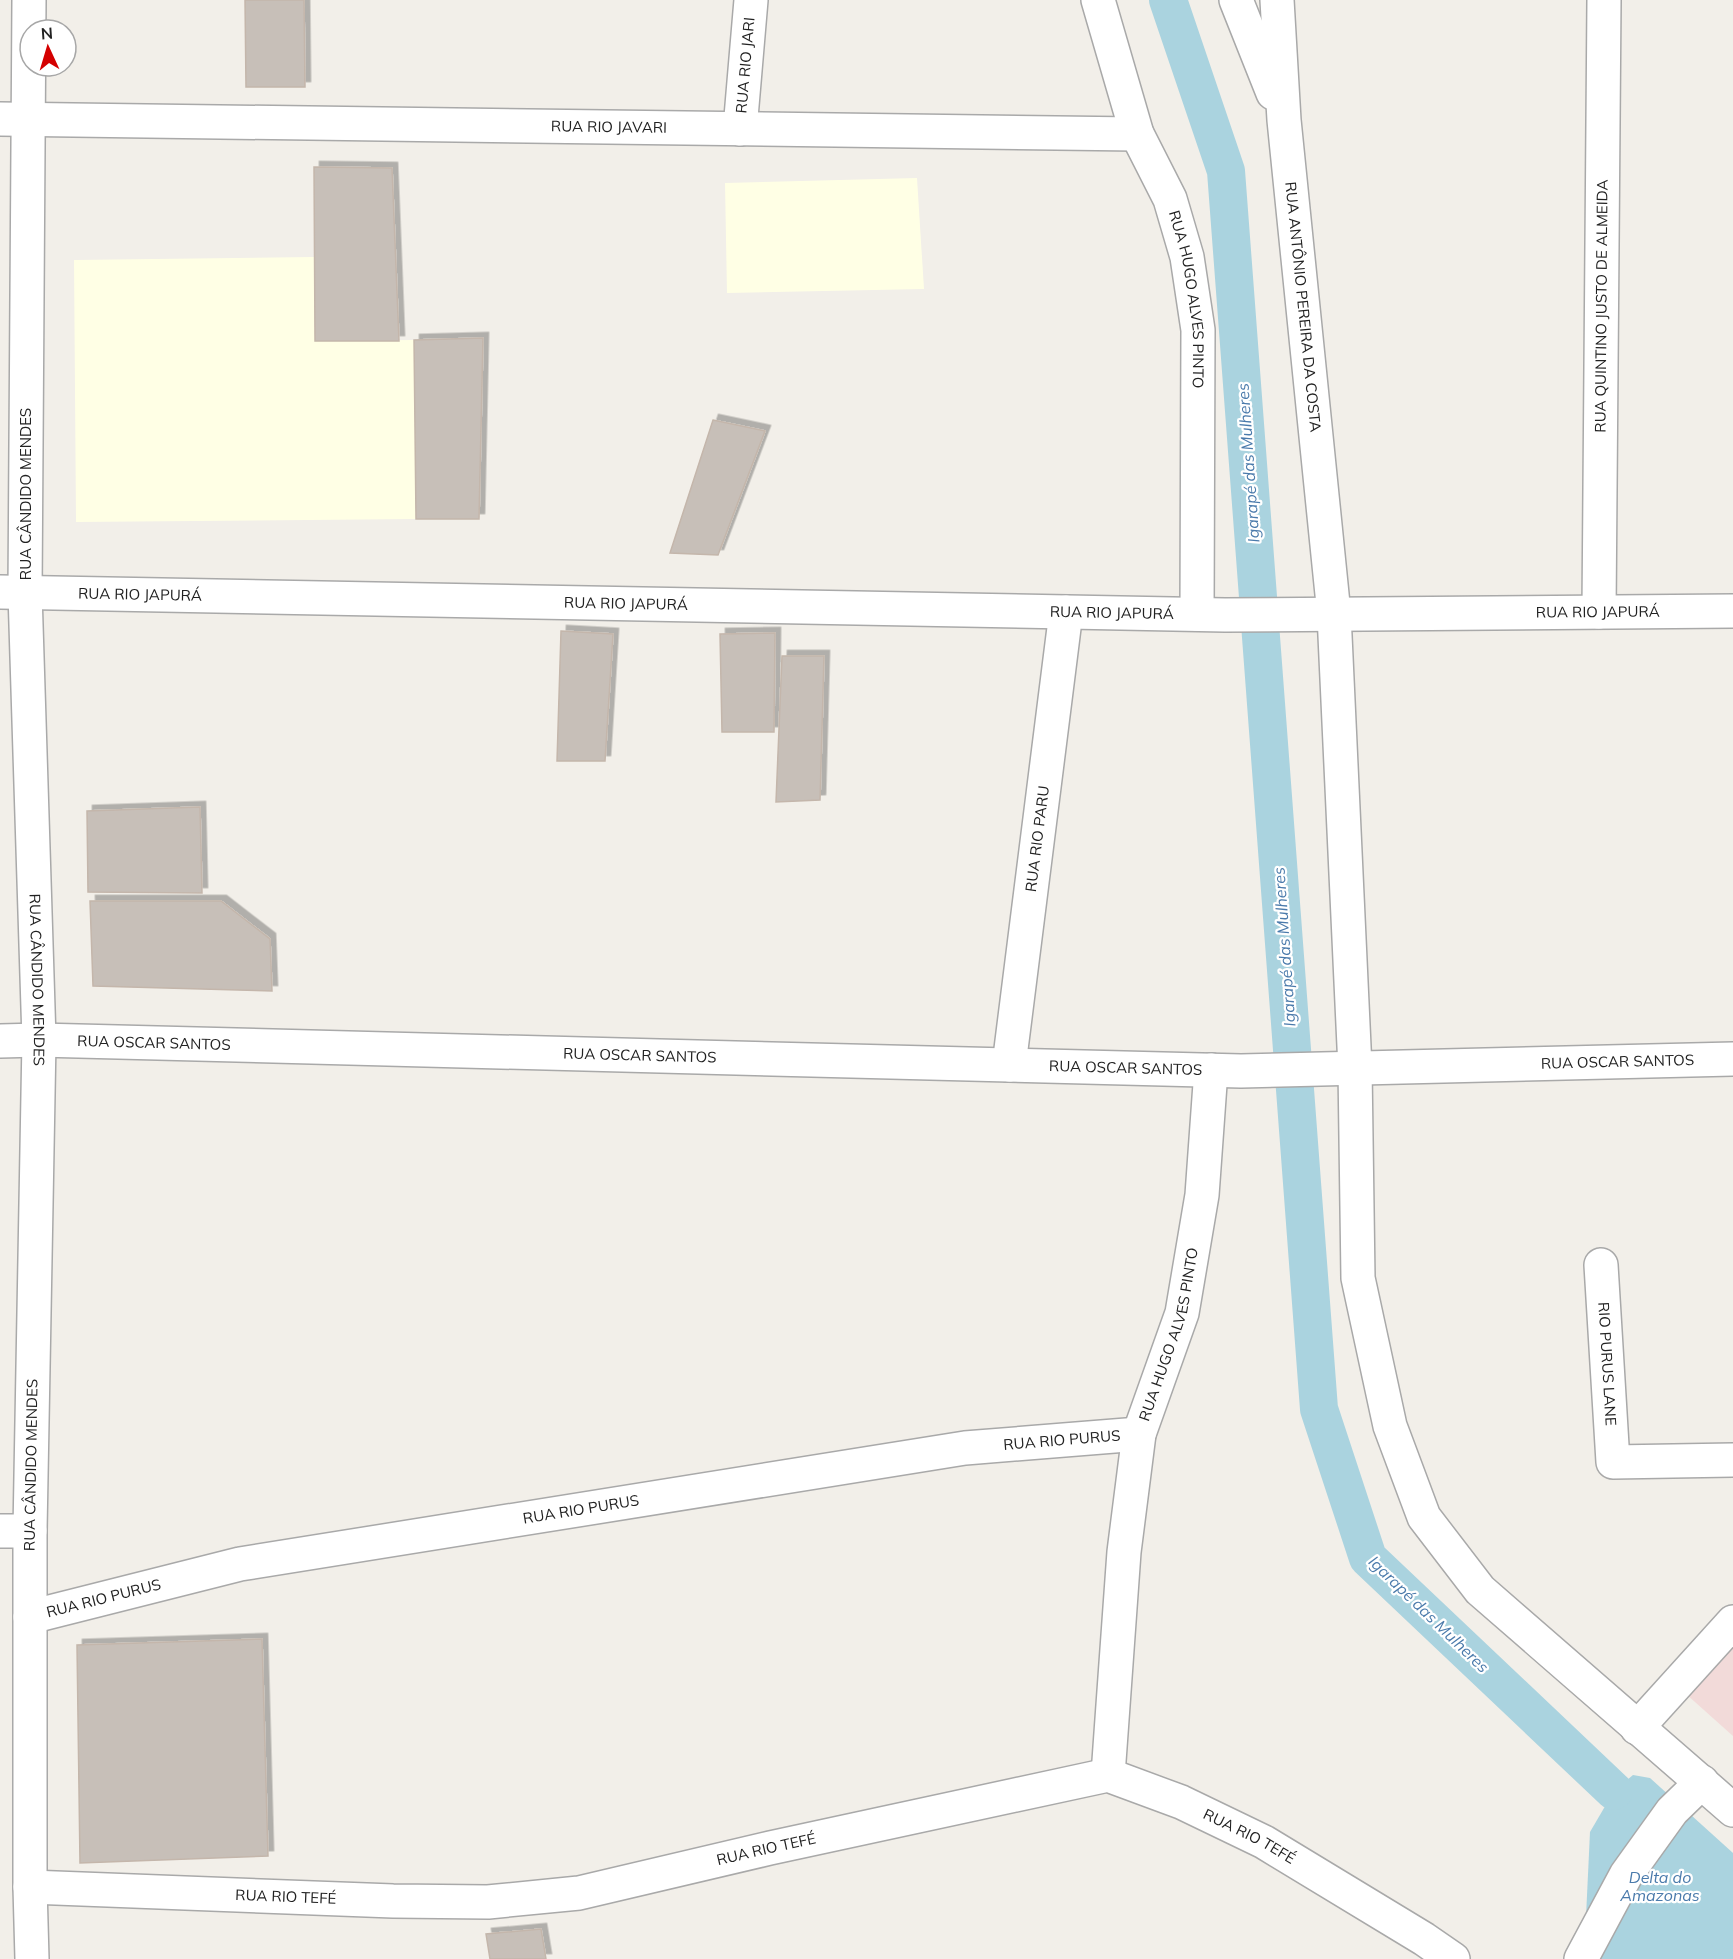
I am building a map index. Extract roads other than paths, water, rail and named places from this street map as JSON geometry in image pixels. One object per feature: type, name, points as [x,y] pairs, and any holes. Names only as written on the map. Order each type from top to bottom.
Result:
[{"type":"street","name":"RUA CÂNDIDO MENDES","points":[[29,0],[15,119],[13,592],[39,1040],[15,1531],[30,1617],[32,1959]]},
{"type":"street","name":"RUA RIO JARI","points":[[740,129],[751,0]]},
{"type":"street","name":"RUA HUGO ALVES PINTO","points":[[1098,0],[1137,134],[1170,199],[1187,257],[1198,330],[1211,614]]},
{"type":"street","points":[[1236,0],[1284,120]]},
{"type":"street","name":"RUA ANTÔNIO PEREIRA DA COSTA","points":[[1277,0],[1284,120],[1326,614],[1355,1068],[1358,1278],[1390,1426],[1424,1517],[1480,1590],[1733,1810]]},
{"type":"street","name":"RUA QUINTINO JUSTO DE ALMEIDA","points":[[1599,612],[1604,0]]},
{"type":"street","name":"RUA RIO JAVARI","points":[[15,119],[1137,134]]},
{"type":"street","name":"RUA RIO JAPURÁ","points":[[13,592],[1211,614],[1733,611]]},
{"type":"street","name":"RUA RIO PARU","points":[[1008,1065],[1066,612]]},
{"type":"street","name":"RUA OSCAR SANTOS","points":[[0,1041],[39,1040],[1226,1071],[1733,1059]]},
{"type":"street","name":"RUA HUGO ALVES PINTO","points":[[1108,1775],[1124,1552],[1138,1434],[1182,1313],[1226,1071]]},
{"type":"street","name":"RIO PURUS LANE","points":[[1601,1265],[1613,1462],[1733,1460]]},
{"type":"street","name":"RUA RIO PURUS","points":[[30,1617],[240,1564],[965,1448],[1138,1434]]},
{"type":"street","points":[[1637,1728],[1733,1622]]},
{"type":"street","name":"RUA RIO TEFÉ","points":[[30,1887],[393,1901],[488,1902],[579,1893],[770,1848],[1108,1775],[1181,1802],[1264,1842],[1453,1959]]},
{"type":"street","points":[[1581,1959],[1626,1875],[1672,1811],[1702,1782]]},
{"type":"water","name":"Delta do Amazonas","points":[[1633,1775],[1650,1778],[1733,1853],[1733,1959],[1584,1959],[1590,1832],[1614,1791]]},
{"type":"waterway","name":"Igarapé das Mulheres","points":[[1168,0],[1226,171],[1319,1409],[1368,1558],[1614,1791]]}]
